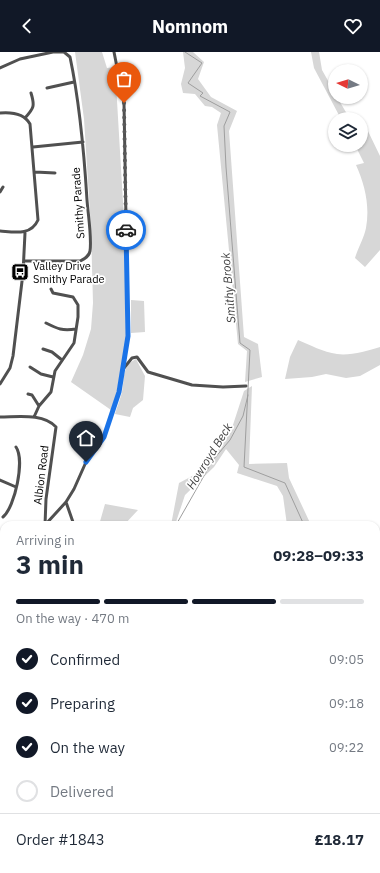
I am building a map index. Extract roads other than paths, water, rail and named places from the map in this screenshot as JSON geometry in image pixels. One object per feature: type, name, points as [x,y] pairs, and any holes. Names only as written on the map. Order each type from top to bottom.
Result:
[{"type":"street","name":"Smithy Parade","points":[[0,68],[20,59],[53,52],[64,52],[70,57],[83,142],[90,252],[85,259],[80,261],[24,261]]},
{"type":"street","points":[[49,521],[66,502],[74,489],[86,462],[104,437],[119,392],[128,336],[124,103],[114,52]]},
{"type":"street","points":[[47,88],[74,82]]},
{"type":"street","points":[[25,118],[33,107],[34,101],[31,93]]},
{"type":"street","points":[[0,113],[15,113],[25,118],[30,124],[32,130],[38,220],[33,229],[25,232],[0,231]]},
{"type":"street","points":[[33,147],[83,142]]},
{"type":"street","points":[[35,172],[55,173]]},
{"type":"street","points":[[0,192],[3,186]]},
{"type":"street","points":[[0,384],[10,368],[14,356],[24,261],[25,232]]},
{"type":"street","points":[[51,289],[53,294]]},
{"type":"street","points":[[50,298],[53,294]]},
{"type":"street","points":[[0,417],[34,417],[39,406],[51,392],[54,371],[74,343],[78,304],[72,297],[53,294]]},
{"type":"street","points":[[46,323],[66,331],[76,330]]},
{"type":"street","points":[[43,349],[52,352],[62,360]]},
{"type":"street","points":[[123,370],[128,361],[137,357],[148,372],[192,385],[223,387],[246,386]]},
{"type":"street","points":[[30,367],[41,374],[53,377]]},
{"type":"street","points":[[28,394],[32,395],[39,406]]},
{"type":"street","name":"Albion Road","points":[[34,417],[48,421],[56,427],[46,499],[45,521]]},
{"type":"street","points":[[3,517],[6,515],[16,487],[20,468],[19,454],[16,447]]},
{"type":"street","points":[[0,480],[16,487]]},
{"type":"street","points":[[66,502],[73,521]]},
{"type":"waterway","name":"Smithy Brook","points":[[185,52],[202,63],[188,83],[203,93],[200,96],[230,112],[224,126],[240,343],[250,350],[244,467],[285,483],[302,521]]},
{"type":"waterway","name":"Howroyd Beck","points":[[178,521],[213,460],[230,440],[243,416],[248,395]]},
{"type":"place","name":"Valley Drive Smithy Parade","points":[[20,272]]}]
